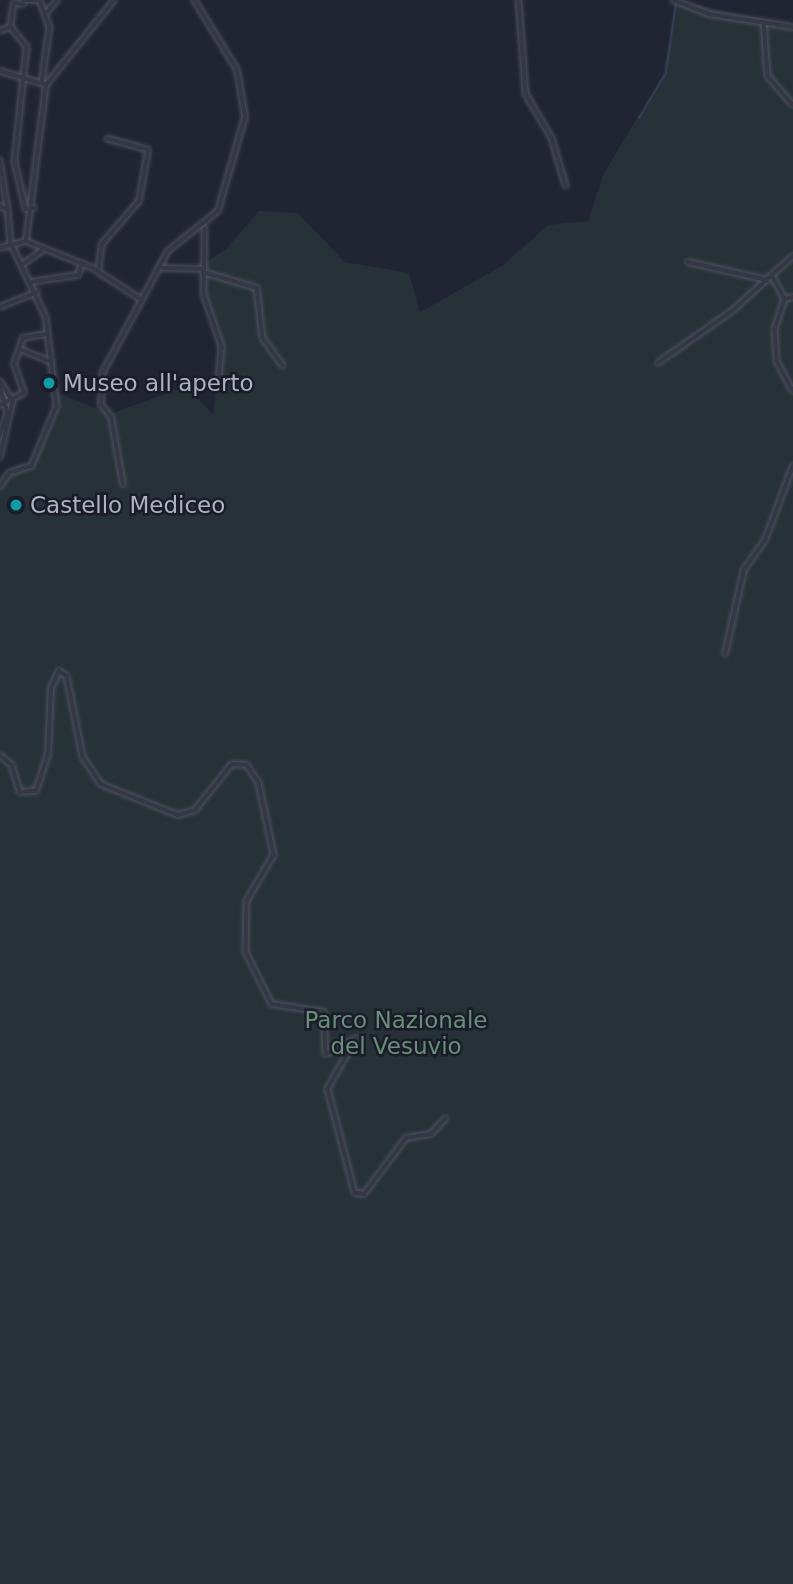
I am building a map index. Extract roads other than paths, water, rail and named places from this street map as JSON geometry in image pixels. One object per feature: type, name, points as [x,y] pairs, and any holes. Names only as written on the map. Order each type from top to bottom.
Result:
[{"type":"street","points":[[10,27],[14,3],[39,0],[46,14],[50,35],[34,146],[34,208],[26,241]]},
{"type":"street","points":[[46,14],[57,0]]},
{"type":"street","points":[[44,84],[114,0]]},
{"type":"street","points":[[194,0],[237,71],[247,103],[228,185],[205,227],[203,271],[222,347],[219,380]]},
{"type":"street","points":[[519,0],[526,94],[552,138],[566,186]]},
{"type":"street","points":[[673,0],[703,13],[793,27]]},
{"type":"street","points":[[764,22],[768,76],[793,105]]},
{"type":"street","points":[[0,31],[10,27]]},
{"type":"street","points":[[10,27],[25,39],[26,78],[15,162],[26,209],[34,208]]},
{"type":"street","points":[[0,71],[44,84]]},
{"type":"street","points":[[98,272],[102,244],[139,201],[148,150],[107,139]]},
{"type":"street","points":[[0,160],[13,247],[37,292],[52,362],[57,407],[32,466],[10,473],[0,487]]},
{"type":"street","points":[[0,206],[8,210]]},
{"type":"street","points":[[123,485],[111,417],[101,405],[103,372],[162,268],[170,247],[205,227]]},
{"type":"street","points":[[0,247],[13,247],[26,241]]},
{"type":"street","points":[[26,241],[41,251],[98,272],[142,300]]},
{"type":"street","points":[[22,265],[41,251]]},
{"type":"street","points":[[658,363],[767,280],[793,256]]},
{"type":"street","points":[[688,262],[767,280]]},
{"type":"street","points":[[31,282],[78,275],[82,264]]},
{"type":"street","points":[[162,268],[203,271],[257,288],[263,338],[283,366]]},
{"type":"street","points":[[772,275],[786,299],[773,340],[780,373],[793,391]]},
{"type":"street","points":[[0,307],[37,292]]},
{"type":"street","points":[[786,299],[793,300]]},
{"type":"street","points":[[0,405],[11,402],[24,393],[15,367],[26,336],[46,334]]},
{"type":"street","points":[[22,350],[52,362]]},
{"type":"street","points":[[0,381],[11,402],[0,458]]},
{"type":"street","points":[[0,387],[11,402]]},
{"type":"street","points":[[0,436],[11,402]]},
{"type":"street","points":[[725,654],[744,570],[765,540],[793,466]]},
{"type":"street","points":[[0,755],[12,765],[20,792],[36,791],[48,754],[51,688],[59,671],[67,676],[83,757],[101,784],[178,815],[195,810],[237,761],[253,772],[274,855],[247,901],[246,952],[272,1004],[324,1012],[326,1054],[357,1038],[328,1089],[361,1196],[407,1138],[431,1134],[445,1119]]},
{"type":"waterway","points":[[639,118],[666,73],[676,4]]},
{"type":"place","name":"Museo all'aperto","points":[[49,383]]},
{"type":"place","name":"Castello Mediceo","points":[[16,505]]},
{"type":"park label","name":"Parco Nazionale del Vesuvio","points":[[396,1033]]}]
